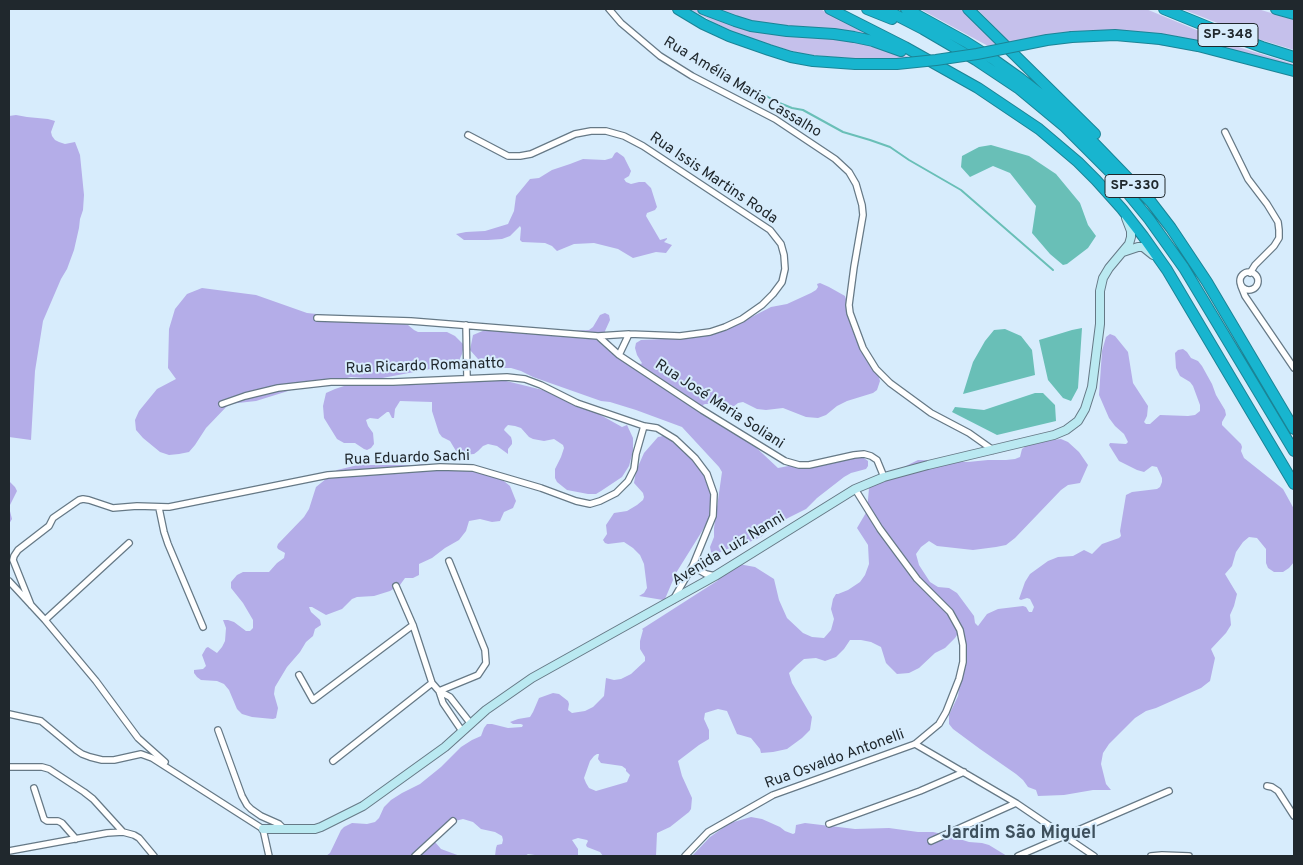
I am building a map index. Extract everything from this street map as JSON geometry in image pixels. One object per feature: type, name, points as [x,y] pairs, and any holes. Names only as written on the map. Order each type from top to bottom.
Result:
[{"type":"highway","points":[[678,9],[703,24],[752,45],[813,61],[897,64],[977,54],[1047,40],[1115,35],[1160,39],[1198,46],[1294,71]]},
{"type":"highway","points":[[703,9],[751,26],[787,31],[834,34],[873,42],[911,55],[978,88]]},
{"type":"highway","points":[[830,9],[905,47],[978,88],[1039,129],[1090,174],[1122,209],[1167,270],[1294,484]]},
{"type":"highway","points":[[868,9],[976,60]]},
{"type":"highway","name":"SP-330","points":[[884,9],[976,60],[1018,88],[1065,127],[1129,193],[1184,268],[1294,451]]},
{"type":"highway","name":"SP-330","points":[[906,9],[993,59],[1048,100],[1092,141],[1151,202],[1176,235],[1207,282],[1294,429]]},
{"type":"highway","points":[[968,9],[1106,145],[1151,202]]},
{"type":"highway","name":"SP-348","points":[[1164,9],[1213,30],[1262,48],[1294,57]]},
{"type":"highway","points":[[1276,9],[1294,13]]},
{"type":"highway","points":[[1287,9],[1294,13]]},
{"type":"street","name":"Rua Amélia Maria Cassalho","points":[[609,9],[660,56],[692,76],[774,120],[835,159],[849,172],[856,184],[863,215],[849,304],[850,313],[863,348],[876,369],[890,384],[931,413],[970,433],[994,450]]},
{"type":"street","name":"Rua Issis Martins Roda","points":[[468,135],[508,156],[531,154],[575,134],[591,131],[606,131],[624,136],[643,146],[770,230],[781,244],[785,270],[782,282],[773,294],[742,319],[725,327],[698,334],[663,336],[629,334]]},
{"type":"street","points":[[1225,132],[1248,179],[1267,204],[1278,222],[1280,230],[1279,238],[1274,246],[1255,265],[1250,273]]},
{"type":"street","name":"Avenida Luiz Nanni","points":[[263,829],[315,829],[363,806],[445,747],[486,710],[532,678],[715,576],[855,489],[884,477],[1054,435],[1066,430],[1078,421],[1085,409],[1092,387],[1100,324],[1100,291],[1103,278],[1131,237],[1129,223],[1122,209]]},
{"type":"street","points":[[1121,253],[1143,247],[1167,270]]},
{"type":"street","points":[[1252,305],[1258,280],[1255,275],[1247,273],[1242,276],[1240,281],[1245,296],[1294,368]]},
{"type":"street","points":[[1241,286],[1246,290],[1255,288]]},
{"type":"street","points":[[317,318],[466,324],[598,336],[629,334],[619,355]]},
{"type":"street","points":[[466,324],[468,378]]},
{"type":"street","name":"Rua José Maria Soliani","points":[[598,336],[619,355],[702,410],[785,461],[799,465],[809,465],[864,454],[877,460],[884,477]]},
{"type":"street","name":"Rua Ricardo Romanatto","points":[[222,404],[278,388],[331,382],[393,382],[508,377],[525,379],[577,403],[644,426],[657,428],[675,439],[695,458],[707,474],[714,494],[713,516],[693,565],[672,600]]},
{"type":"street","name":"Rua Eduardo Sachi","points":[[31,605],[13,560],[14,556],[18,550],[49,526],[53,518],[79,500],[89,500],[108,507],[137,506],[159,508],[188,504],[328,475],[440,467],[473,468],[590,504],[600,502],[616,493],[628,481],[634,469],[644,426]]},
{"type":"street","name":"Rua Osvaldo Antonelli","points":[[685,856],[708,832],[773,795],[915,744],[939,724],[946,712],[959,679],[963,662],[963,645],[960,630],[950,612],[917,579],[880,529],[855,489]]},
{"type":"street","points":[[159,508],[168,544],[203,626]]},
{"type":"street","points":[[45,620],[129,543]]},
{"type":"street","points":[[439,690],[478,676],[486,663],[485,650],[449,561]]},
{"type":"street","points":[[693,565],[706,574],[715,576]]},
{"type":"street","points":[[686,576],[695,587]]},
{"type":"street","points":[[9,581],[45,620],[96,681],[138,738],[167,764],[170,769]]},
{"type":"street","points":[[396,586],[432,683],[450,697],[471,724]]},
{"type":"street","points":[[299,676],[313,700],[412,625]]},
{"type":"street","points":[[333,761],[432,683]]},
{"type":"street","points":[[439,690],[443,703],[462,731]]},
{"type":"street","points":[[9,714],[42,721],[82,754],[102,760],[114,760],[141,754],[147,755],[263,829],[269,856]]},
{"type":"street","points":[[218,730],[242,796],[248,805],[261,816],[278,824],[285,830]]},
{"type":"street","points":[[915,744],[1016,803],[1094,856]]},
{"type":"street","points":[[9,767],[42,767],[49,769],[93,799],[123,832]]},
{"type":"street","points":[[829,824],[920,791],[964,772]]},
{"type":"street","points":[[1267,786],[1278,791],[1294,816]]},
{"type":"street","points":[[34,788],[44,819],[62,823],[76,839]]},
{"type":"street","points":[[1018,856],[1168,791]]},
{"type":"street","points":[[931,841],[1016,803]]},
{"type":"street","points":[[415,856],[453,821]]},
{"type":"street","points":[[9,851],[123,832],[139,838],[154,856]]},
{"type":"street","points":[[1151,856],[1189,856]]},
{"type":"shaded area","points":[[690,9],[697,9],[717,18],[827,36],[892,50],[911,58],[869,60],[802,54],[748,38]]},
{"type":"shaded area","points":[[709,9],[820,9],[875,37],[757,25]]},
{"type":"shaded area","points":[[920,9],[963,9],[998,44],[988,46]]},
{"type":"shaded area","points":[[977,9],[1146,9],[1235,46],[1294,64],[1294,66],[1075,32],[1009,42]]},
{"type":"shaded area","points":[[1182,9],[1258,9],[1294,20],[1294,50],[1258,39]]},
{"type":"shaded area","points":[[16,115],[55,121],[51,132],[55,140],[65,144],[75,142],[80,155],[84,195],[83,210],[74,250],[43,321],[35,371],[31,440],[9,437],[9,116]]},
{"type":"shaded area","points":[[991,145],[1029,156],[1056,174],[1080,203],[1088,225],[1096,236],[1088,248],[1063,265],[1050,254],[1032,233],[1036,206],[1010,173],[993,166],[970,177],[961,167],[962,156],[979,147]]},
{"type":"shaded area","points":[[617,152],[624,157],[631,171],[629,176],[624,179],[626,182],[631,184],[645,182],[651,188],[657,207],[655,210],[647,213],[646,216],[660,240],[667,238],[664,242],[672,245],[666,253],[656,252],[633,258],[618,249],[594,243],[574,244],[557,251],[545,243],[522,242],[520,240],[520,226],[510,236],[502,239],[464,240],[456,234],[485,231],[508,224],[514,211],[516,196],[530,179],[539,178],[552,170],[583,159],[605,160],[612,158]]},
{"type":"shaded area","points":[[820,283],[845,296],[852,329],[856,338],[864,345],[877,371],[880,381],[877,390],[847,401],[818,418],[806,417],[783,408],[757,409],[743,402],[730,408],[710,404],[703,405],[705,409],[747,439],[778,468],[807,461],[860,457],[868,461],[868,466],[866,469],[844,477],[806,509],[776,524],[761,537],[714,555],[710,547],[714,537],[722,472],[682,427],[636,410],[601,401],[521,371],[511,368],[486,368],[470,350],[473,335],[485,330],[502,329],[544,332],[589,330],[600,315],[605,313],[609,315],[610,320],[605,331],[606,337],[617,350],[632,361],[641,364],[635,348],[636,343],[641,340],[687,338],[713,332],[738,324],[771,307],[787,304],[816,290],[817,284]]},
{"type":"shaded area","points":[[202,288],[256,295],[307,313],[401,323],[408,325],[418,332],[447,332],[455,336],[464,345],[462,354],[458,363],[450,368],[430,369],[377,379],[351,377],[301,387],[256,401],[229,404],[206,428],[189,452],[169,455],[160,452],[143,438],[136,430],[135,420],[139,411],[157,389],[176,379],[168,368],[169,329],[175,309],[187,294]]},
{"type":"shaded area","points":[[1082,328],[1078,388],[1071,401],[1063,398],[1048,380],[1039,340]]},
{"type":"shaded area","points":[[1005,329],[1021,336],[1032,350],[1035,375],[963,394],[973,362],[985,341],[994,330]]},
{"type":"shaded area","points":[[1110,334],[1115,336],[1128,352],[1133,383],[1148,406],[1144,422],[1146,424],[1150,424],[1160,415],[1188,416],[1195,415],[1200,411],[1200,405],[1193,386],[1180,376],[1176,368],[1175,353],[1183,349],[1191,358],[1198,361],[1225,410],[1226,415],[1222,425],[1241,444],[1244,458],[1283,489],[1294,509],[1294,562],[1283,572],[1274,572],[1268,568],[1266,549],[1257,538],[1249,537],[1243,542],[1236,552],[1232,566],[1225,574],[1237,594],[1230,615],[1231,625],[1211,649],[1215,658],[1210,681],[1201,688],[1146,711],[1135,718],[1109,744],[1103,753],[1101,764],[1106,784],[1111,790],[1038,796],[1036,790],[1028,787],[1016,774],[953,729],[949,724],[949,715],[958,696],[965,648],[961,629],[945,648],[935,653],[919,668],[909,673],[897,674],[886,663],[881,647],[861,640],[850,640],[836,657],[825,661],[816,658],[804,659],[789,673],[792,683],[812,717],[810,730],[787,749],[761,753],[751,738],[737,734],[727,711],[718,709],[705,713],[704,719],[709,730],[709,739],[678,761],[682,776],[692,798],[691,809],[670,827],[657,833],[656,856],[603,856],[600,852],[587,847],[587,840],[578,838],[572,840],[578,849],[578,856],[528,854],[525,856],[495,856],[497,845],[502,844],[502,836],[495,832],[481,829],[473,822],[463,819],[455,821],[437,835],[435,842],[441,849],[460,856],[326,856],[330,853],[344,827],[352,823],[367,824],[375,822],[384,807],[391,800],[420,784],[461,747],[481,736],[487,724],[508,728],[522,727],[523,725],[521,724],[510,722],[530,717],[539,698],[553,693],[559,694],[568,701],[568,710],[572,713],[585,711],[593,707],[604,696],[606,678],[621,679],[631,674],[645,661],[645,657],[640,649],[642,629],[717,581],[733,563],[755,567],[774,579],[779,600],[787,618],[803,633],[812,637],[824,638],[831,630],[834,619],[831,609],[836,594],[848,590],[860,582],[869,564],[868,545],[857,528],[867,511],[869,488],[873,482],[918,460],[968,462],[1015,459],[1020,457],[1022,449],[1027,445],[1061,439],[1068,442],[1079,452],[1088,465],[1080,483],[1068,485],[1061,490],[1006,545],[973,550],[937,546],[929,541],[916,554],[919,565],[930,582],[938,587],[949,588],[957,593],[974,616],[975,623],[978,626],[987,614],[998,609],[1023,606],[1029,612],[1032,612],[1034,607],[1030,599],[1019,599],[1030,574],[1048,561],[1058,557],[1073,556],[1084,550],[1092,554],[1102,544],[1119,538],[1121,536],[1120,531],[1126,495],[1132,492],[1157,489],[1162,482],[1157,467],[1152,466],[1144,472],[1137,470],[1119,461],[1109,445],[1110,443],[1126,444],[1128,442],[1124,434],[1109,418],[1099,395],[1102,351],[1106,337]],"holes":[[[599,754],[598,759],[601,763],[622,766],[626,769],[630,775],[627,782],[596,791],[589,788],[584,778],[590,761]]]},
{"type":"shaded area","points":[[498,379],[551,392],[597,413],[622,427],[627,425],[633,438],[633,451],[629,466],[622,477],[596,494],[567,490],[555,478],[555,469],[564,448],[563,445],[554,439],[544,441],[533,439],[521,428],[508,425],[504,430],[511,437],[512,444],[508,449],[508,454],[497,446],[488,444],[474,454],[462,455],[456,451],[450,441],[439,433],[432,411],[432,402],[400,401],[395,409],[394,418],[387,412],[378,419],[370,418],[366,420],[373,433],[374,444],[367,450],[355,443],[344,443],[337,439],[324,418],[323,406],[326,393],[347,385],[384,386]]},
{"type":"shaded area","points":[[1035,393],[1043,393],[1055,405],[1056,421],[997,435],[952,412],[955,407],[984,410]]},
{"type":"shaded area","points":[[658,437],[670,438],[686,450],[708,478],[712,510],[709,520],[676,573],[663,600],[639,596],[647,588],[644,564],[640,555],[633,548],[624,542],[608,544],[603,540],[607,534],[606,525],[614,513],[627,511],[643,500],[643,493],[634,483],[636,471],[644,453]]},
{"type":"shaded area","points":[[422,464],[494,473],[510,486],[516,501],[513,508],[504,512],[500,521],[492,522],[480,519],[469,521],[466,531],[459,540],[432,558],[419,564],[419,575],[413,578],[405,578],[400,585],[390,591],[374,596],[357,597],[352,599],[342,609],[326,615],[309,607],[311,612],[320,620],[321,625],[315,629],[313,636],[306,642],[287,667],[275,687],[274,694],[278,708],[276,718],[252,717],[242,714],[237,709],[229,690],[224,684],[217,681],[201,680],[197,677],[194,670],[203,669],[206,666],[202,655],[206,648],[208,647],[217,653],[225,641],[226,628],[223,620],[234,622],[246,631],[250,631],[253,628],[253,620],[231,588],[231,582],[237,575],[243,572],[269,572],[284,558],[285,553],[278,549],[278,544],[304,517],[309,509],[316,487],[337,470],[358,465]]},
{"type":"shaded area","points":[[9,481],[17,491],[9,507]]},
{"type":"shaded area","points":[[9,507],[12,519],[9,524]]},
{"type":"shaded area","points":[[751,817],[762,819],[793,834],[795,833],[796,825],[805,823],[855,829],[889,828],[933,832],[969,842],[989,845],[1007,856],[692,856],[710,837],[730,823]]},
{"type":"waterway","points":[[741,82],[777,102],[803,110],[843,132],[890,147],[961,190],[1053,270]]},
{"type":"district","name":"Jardim São Miguel","points":[[1019,834]]}]
